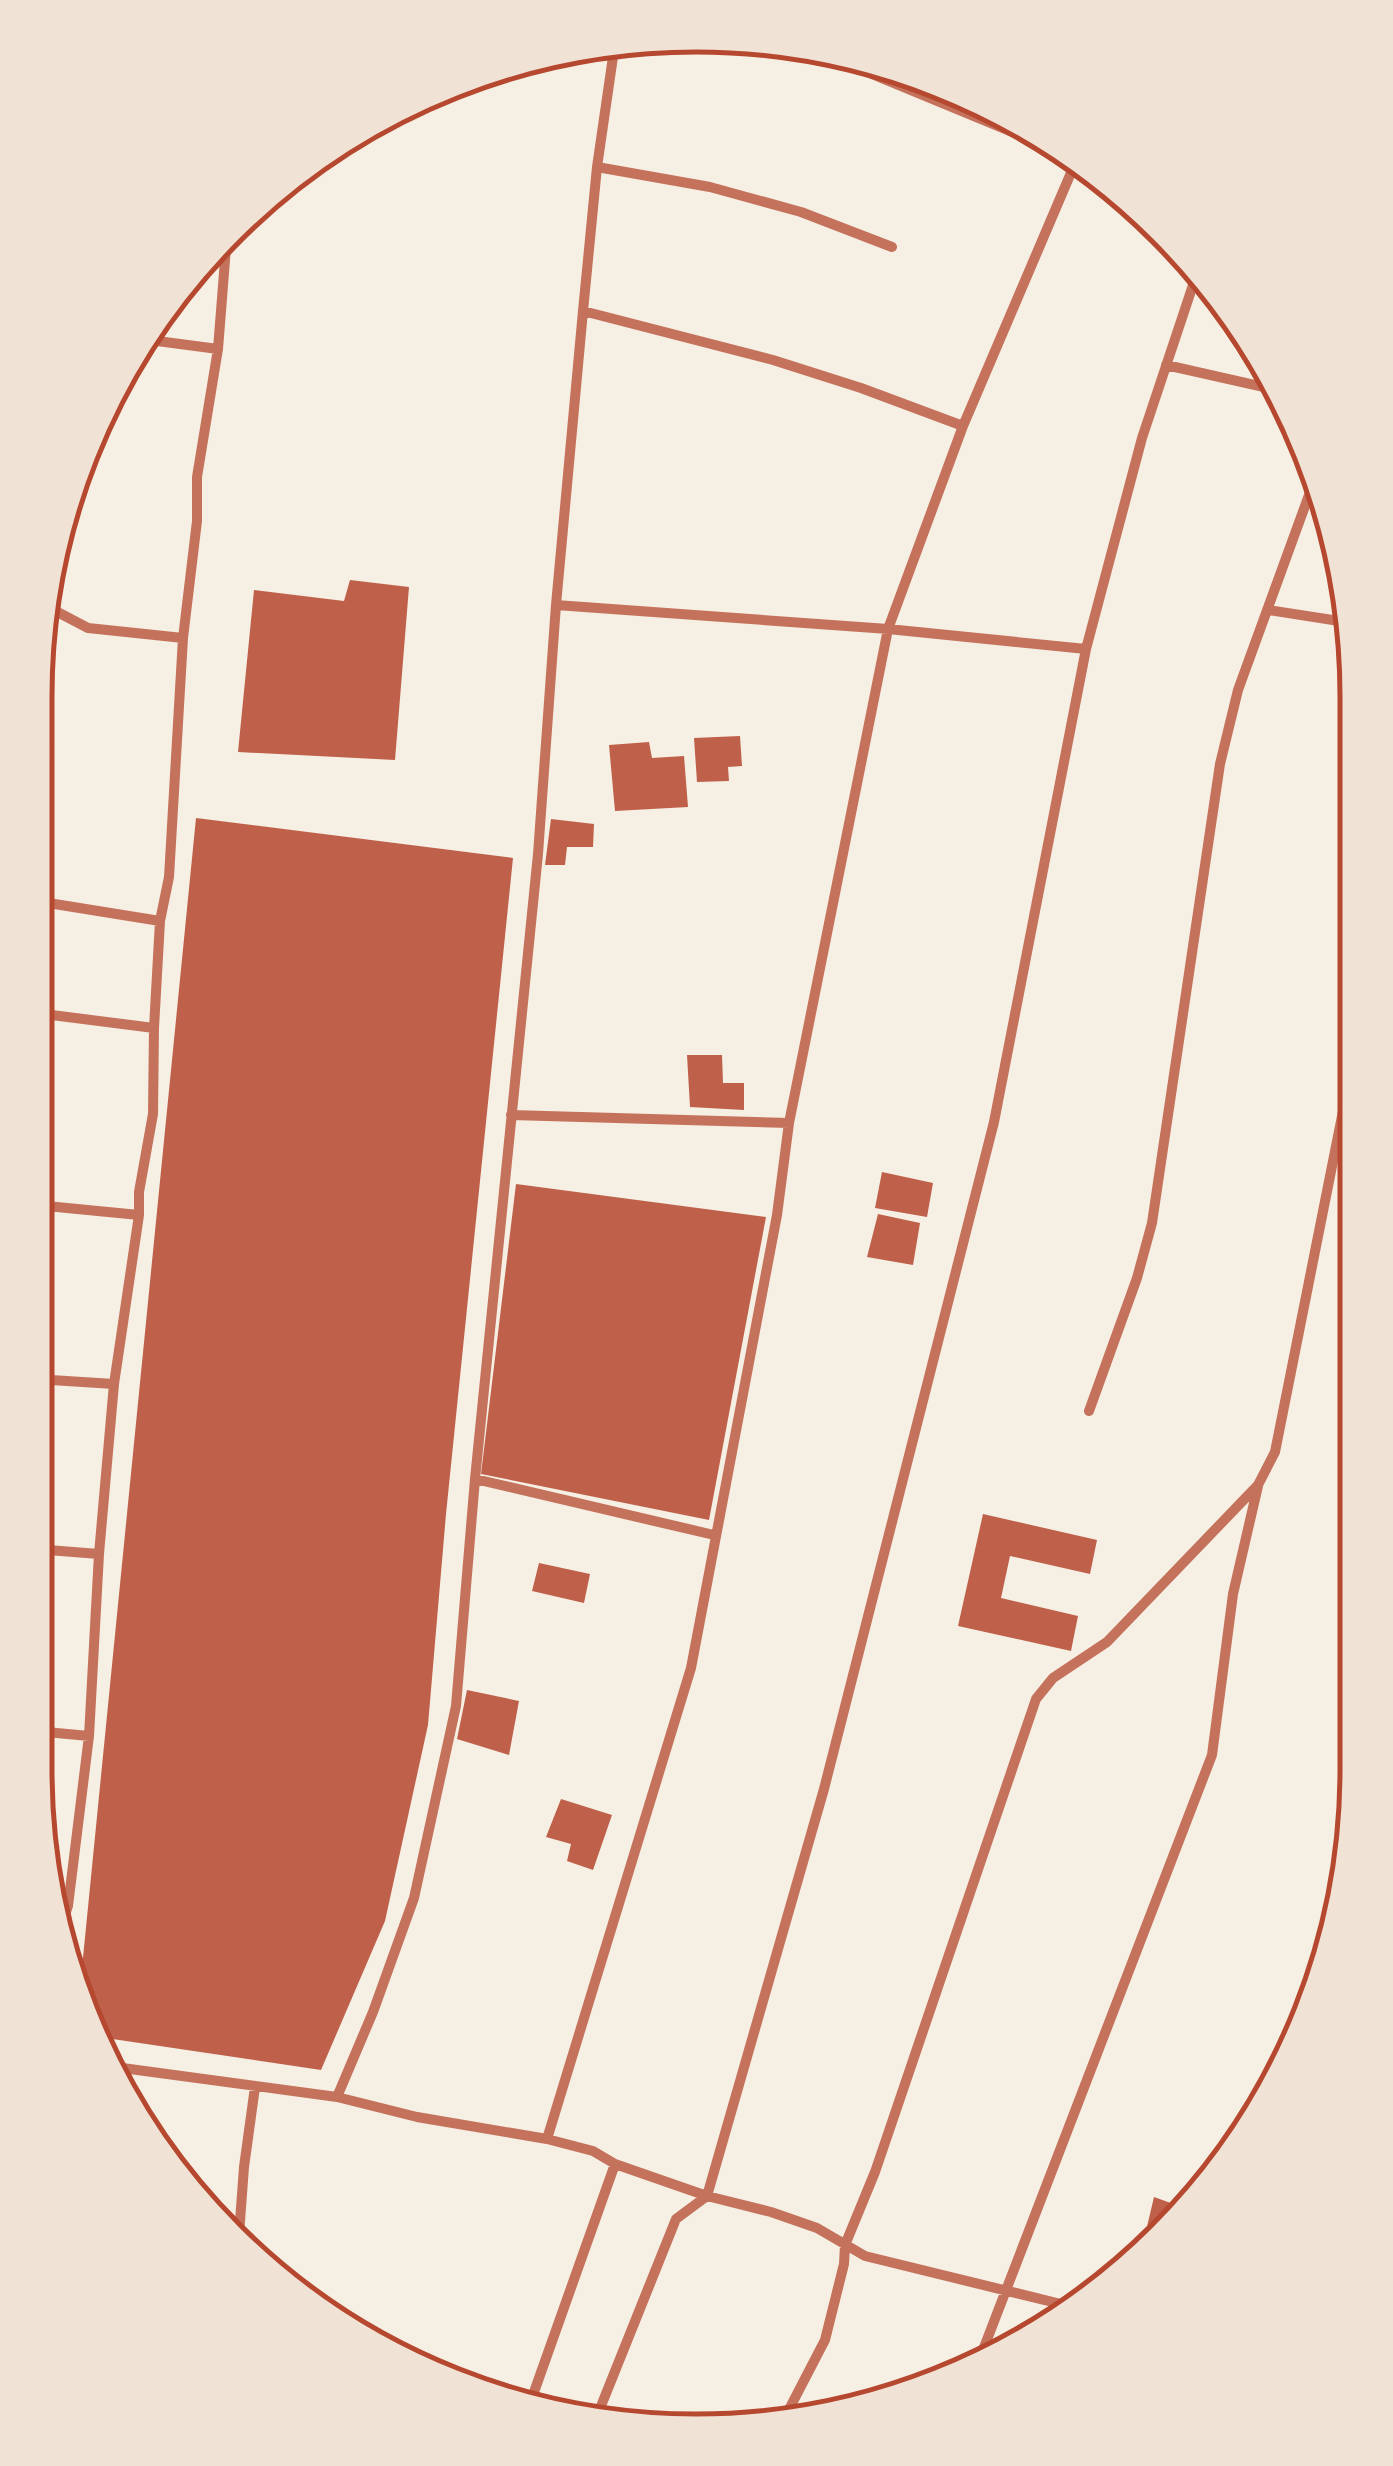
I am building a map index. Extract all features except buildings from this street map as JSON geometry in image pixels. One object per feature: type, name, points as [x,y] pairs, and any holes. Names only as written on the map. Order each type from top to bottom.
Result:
[{"type":"street","points":[[337,2097],[374,2012],[418,1879],[456,1706],[538,854],[583,310],[597,166],[613,58]]},
{"type":"street","points":[[899,86],[982,120]]},
{"type":"street","points":[[597,166],[801,212],[892,248]]},
{"type":"street","points":[[547,2138],[692,1668],[777,1215],[789,1123],[888,629],[963,426],[1071,173]]},
{"type":"street","points":[[65,1894],[89,1736],[114,1384],[153,1114],[160,922],[169,877],[184,638],[197,521],[197,477],[218,350],[225,258]]},
{"type":"street","points":[[601,2406],[676,2219],[707,2196],[824,1788],[994,1122],[1086,650],[1142,438],[1193,286]]},
{"type":"street","points":[[583,310],[773,360],[963,426]]},
{"type":"street","points":[[159,342],[218,350]]},
{"type":"street","points":[[1166,364],[1260,386]]},
{"type":"street","points":[[1089,1411],[1137,1278],[1152,1223],[1220,764],[1238,690],[1309,498]]},
{"type":"street","points":[[556,605],[888,629],[1086,650]]},
{"type":"street","points":[[1268,610],[1336,620]]},
{"type":"street","points":[[58,612],[88,628],[184,638]]},
{"type":"street","points":[[52,904],[160,922]]},
{"type":"street","points":[[52,1015],[154,1028]]},
{"type":"street","points":[[511,1116],[789,1123]]},
{"type":"street","points":[[791,2406],[825,2340],[845,2245],[875,2172],[1036,1699],[1053,1678],[1108,1642],[1258,1484],[1276,1452],[1340,1128]]},
{"type":"street","points":[[52,1207],[139,1215]]},
{"type":"street","points":[[52,1380],[114,1384]]},
{"type":"street","points":[[475,1479],[714,1535]]},
{"type":"street","points":[[985,2345],[1212,1754],[1233,1594],[1258,1484]]},
{"type":"street","points":[[52,1550],[99,1554]]},
{"type":"street","points":[[52,1733],[89,1736]]},
{"type":"street","points":[[128,2072],[337,2097],[417,2117],[547,2138],[707,2196],[817,2228],[865,2256],[1057,2303]]},
{"type":"street","points":[[240,2224],[255,2087]]},
{"type":"street","points":[[533,2393],[615,2164]]}]
